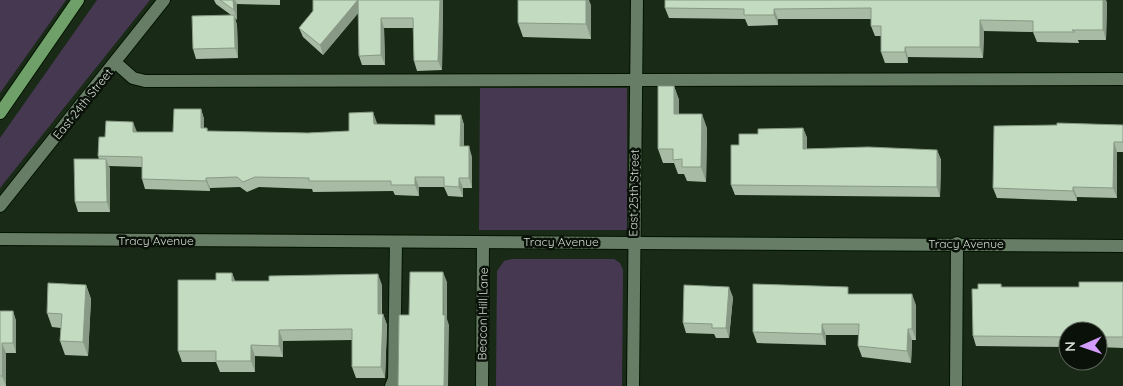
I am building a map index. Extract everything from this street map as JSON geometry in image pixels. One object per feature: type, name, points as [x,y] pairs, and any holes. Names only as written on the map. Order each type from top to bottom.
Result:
[{"type":"main road","points":[[0,113],[78,0]]},
{"type":"street","name":"East 24th Street","points":[[0,206],[116,63],[164,0]]},
{"type":"street","name":"East 25th Street","points":[[633,386],[637,0]]},
{"type":"street","points":[[116,63],[133,78],[145,81],[1123,79]]},
{"type":"street","name":"Tracy Avenue","points":[[0,239],[957,243],[1123,246]]},
{"type":"street","points":[[391,386],[394,379],[396,242]]},
{"type":"street","name":"Beacon Hill Lane","points":[[482,386],[483,242]]},
{"type":"street","points":[[956,386],[957,243]]},
{"type":"shaded area","points":[[0,0],[66,0],[0,93]]},
{"type":"shaded area","points":[[97,0],[150,0],[0,188],[0,138]]},
{"type":"shaded area","points":[[480,88],[627,88],[627,230],[479,230]]},
{"type":"shaded area","points":[[512,259],[614,259],[620,263],[623,270],[622,386],[496,386],[497,271],[504,261]]},
{"type":"building","points":[[220,0],[233,0],[234,10]]},
{"type":"building","points":[[313,0],[358,0],[320,45],[299,28],[313,11]]},
{"type":"building","points":[[358,0],[440,0],[438,61],[414,61],[413,18],[381,18],[381,55],[359,56]]},
{"type":"building","points":[[518,0],[586,0],[586,24],[518,23]]},
{"type":"building","points":[[665,0],[1103,0],[1103,30],[1033,32],[1033,21],[980,20],[980,47],[905,47],[905,52],[881,52],[881,26],[871,26],[871,8],[774,9],[774,15],[744,15],[744,9],[665,8]]},
{"type":"building","points":[[234,15],[235,48],[193,49],[192,16]]},
{"type":"building","points":[[658,86],[674,86],[674,114],[702,114],[701,167],[682,167],[682,159],[673,160],[673,149],[658,149]]},
{"type":"building","points":[[174,109],[201,109],[201,128],[207,128],[207,131],[308,133],[349,131],[349,113],[373,112],[374,124],[435,125],[435,115],[461,115],[460,146],[469,146],[469,178],[459,178],[459,187],[444,186],[444,177],[415,177],[415,185],[391,185],[391,181],[309,181],[309,178],[255,177],[243,182],[237,177],[206,178],[206,181],[142,179],[142,157],[98,156],[99,137],[105,137],[106,121],[133,122],[133,132],[173,132]]},
{"type":"building","points":[[1057,123],[1123,125],[1123,142],[1114,142],[1113,188],[1073,187],[1073,191],[993,188],[994,126],[1057,125]]},
{"type":"building","points":[[803,128],[803,149],[868,147],[937,150],[937,187],[731,185],[731,145],[739,145],[739,134],[758,134],[758,129]]},
{"type":"building","points":[[74,159],[106,159],[107,202],[75,202]]},
{"type":"building","points":[[410,272],[443,272],[443,315],[445,315],[444,386],[398,386],[399,315],[409,315]]},
{"type":"building","points":[[216,273],[232,273],[232,281],[269,281],[269,276],[378,274],[378,314],[383,314],[381,367],[352,367],[352,329],[279,330],[279,346],[251,345],[251,361],[216,361],[216,351],[178,351],[178,280],[216,280]]},
{"type":"building","points":[[1079,282],[1123,282],[1123,337],[1108,337],[1108,321],[1058,321],[1058,337],[973,336],[972,289],[978,289],[978,284],[1001,284],[1001,287],[1079,287]]},
{"type":"building","points":[[48,283],[86,285],[83,342],[60,341],[62,314],[47,313]]},
{"type":"building","points":[[753,284],[848,287],[848,294],[912,294],[912,329],[908,329],[907,351],[858,346],[859,324],[822,324],[822,334],[753,332]]},
{"type":"building","points":[[684,285],[729,287],[726,328],[712,328],[712,324],[683,323]]},
{"type":"building","points":[[0,311],[13,311],[13,343],[2,343],[2,376],[0,376]]}]
